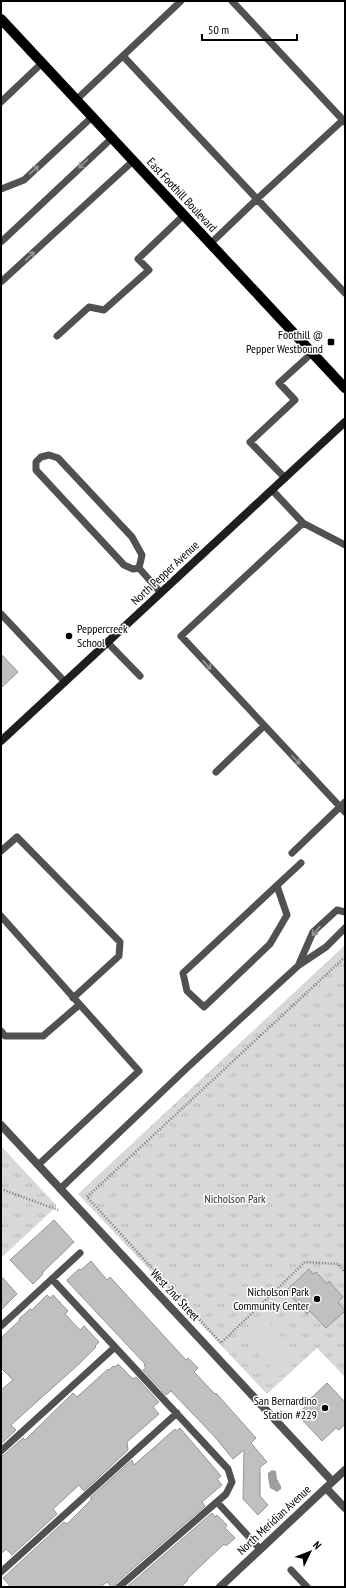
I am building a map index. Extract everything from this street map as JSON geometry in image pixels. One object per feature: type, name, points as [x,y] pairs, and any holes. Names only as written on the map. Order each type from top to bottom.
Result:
[{"type":"main road","name":"East Foothill Boulevard","points":[[1,19],[345,388]]},
{"type":"main road","name":"North Pepper Avenue","points":[[1,741],[345,422]]},
{"type":"street","name":"West 2nd Street","points":[[1,1125],[332,1482]]},
{"type":"street","name":"North Meridian Avenue","points":[[220,1587],[345,1470]]},
{"type":"street","points":[[326,1488],[345,1508]]},
{"type":"lane","points":[[76,100],[181,1]]},
{"type":"lane","points":[[210,244],[344,121],[232,1]]},
{"type":"lane","points":[[123,56],[345,293]]},
{"type":"lane","points":[[2,97],[42,63]]},
{"type":"lane","points":[[1,189],[24,180],[92,117]]},
{"type":"lane","points":[[1,242],[112,138]]},
{"type":"lane","points":[[1,282],[133,160]]},
{"type":"lane","points":[[57,336],[89,306],[104,310],[148,270],[138,258],[184,215]]},
{"type":"lane","points":[[285,478],[250,442],[295,400],[279,383],[312,353]]},
{"type":"lane","points":[[49,455],[58,458],[132,537],[142,555],[139,568],[133,569],[124,565],[44,481],[36,470],[36,462],[41,457],[49,455]]},
{"type":"lane","points":[[272,490],[303,523],[345,546]]},
{"type":"lane","points":[[292,853],[343,807],[264,726],[181,636],[303,523]]},
{"type":"lane","points":[[139,568],[161,593]]},
{"type":"lane","points":[[1,614],[65,682]]},
{"type":"lane","points":[[108,642],[140,676]]},
{"type":"lane","points":[[216,772],[264,726]]},
{"type":"lane","points":[[1,851],[17,837],[120,942],[119,956],[73,998]]},
{"type":"lane","points":[[277,886],[287,915],[270,944],[204,1007],[187,991],[183,973],[301,863]]},
{"type":"lane","points":[[299,965],[313,932],[337,910],[345,912]]},
{"type":"lane","points":[[1,916],[139,1071],[38,1165]]},
{"type":"lane","points":[[60,1189],[188,1066],[299,965],[326,947],[345,928]]},
{"type":"lane","points":[[1,1031],[5,1036],[43,1036],[80,1005]]},
{"type":"lane","points":[[1,1326],[80,1253]]},
{"type":"lane","points":[[52,1279],[228,1469],[232,1482],[226,1494],[218,1502],[119,1587]]},
{"type":"lane","points":[[1,1451],[115,1347]]},
{"type":"lane","points":[[1,1572],[177,1413]]},
{"type":"lane","points":[[218,1502],[260,1549]]},
{"type":"lane","points":[[291,1570],[307,1587]]},
{"type":"path","points":[[345,957],[87,1197],[221,1343],[305,1262],[338,1264],[345,1272]]},
{"type":"path","points":[[1,1189],[58,1210]]},
{"type":"green space","name":"Nicholson Park","points":[[344,946],[345,1377],[317,1348],[267,1394],[78,1194]]},
{"type":"green space","points":[[1,1146],[57,1206],[1,1258]]},
{"type":"green space","points":[[267,1321],[300,1357],[279,1376],[246,1341]]},
{"type":"water","points":[[272,1470],[276,1471],[277,1479],[281,1486],[281,1489],[277,1492],[270,1488],[268,1473]]},
{"type":"building","points":[[1,654],[18,672],[1,688]]},
{"type":"building","points":[[54,1220],[74,1242],[42,1273],[43,1274],[33,1284],[10,1260]]},
{"type":"building","points":[[91,1261],[107,1280],[110,1277],[186,1360],[188,1358],[198,1368],[194,1372],[215,1394],[216,1393],[256,1438],[251,1443],[267,1462],[260,1467],[260,1496],[268,1505],[258,1515],[243,1499],[244,1450],[233,1459],[214,1436],[171,1391],[166,1395],[143,1370],[146,1368],[144,1366],[145,1364],[68,1282],[67,1280],[79,1269],[81,1270]]},
{"type":"building","name":"Nicholson Park Community Center","points":[[309,1269],[313,1274],[316,1272],[327,1284],[329,1281],[343,1297],[338,1302],[345,1311],[326,1328],[310,1311],[307,1314],[291,1296],[293,1294],[288,1289]]},
{"type":"building","points":[[1,1276],[17,1294],[1,1310]]},
{"type":"building","points":[[47,1295],[50,1298],[53,1295],[68,1311],[65,1314],[80,1330],[84,1326],[99,1342],[79,1364],[11,1425],[16,1430],[1,1444],[1,1390],[13,1380],[1,1368],[1,1338],[20,1320],[19,1319],[30,1309],[32,1310]]},
{"type":"building","points":[[118,1364],[133,1379],[136,1377],[159,1402],[153,1407],[159,1414],[127,1442],[128,1450],[84,1491],[79,1485],[53,1509],[57,1514],[12,1555],[6,1549],[1,1554],[1,1456],[23,1438],[25,1440],[73,1393],[77,1397],[108,1369],[109,1370],[113,1366],[115,1367]]},
{"type":"building","name":"San Bernardino Station #229","points":[[327,1383],[345,1402],[345,1424],[339,1430],[336,1428],[322,1441],[297,1414],[311,1402],[309,1400]]},
{"type":"building","points":[[180,1428],[221,1476],[217,1479],[222,1485],[202,1502],[205,1506],[116,1583],[114,1587],[107,1582],[100,1587],[11,1587],[3,1578],[64,1522],[67,1524],[92,1499],[90,1498],[132,1460],[134,1465],[175,1429],[176,1431]]},
{"type":"building","points":[[212,1513],[215,1517],[217,1515],[227,1525],[225,1528],[235,1538],[226,1546],[224,1544],[187,1579],[188,1580],[181,1587],[127,1587]]},
{"type":"place","name":"Foothill @ Pepper Westbound","points":[[331,342]]},
{"type":"place","name":"Peppercreek School","points":[[69,636]]},
{"type":"place","name":"Nicholson Park Community Center","points":[[317,1299]]},
{"type":"place","name":"San Bernardino Station #229","points":[[325,1408]]}]
